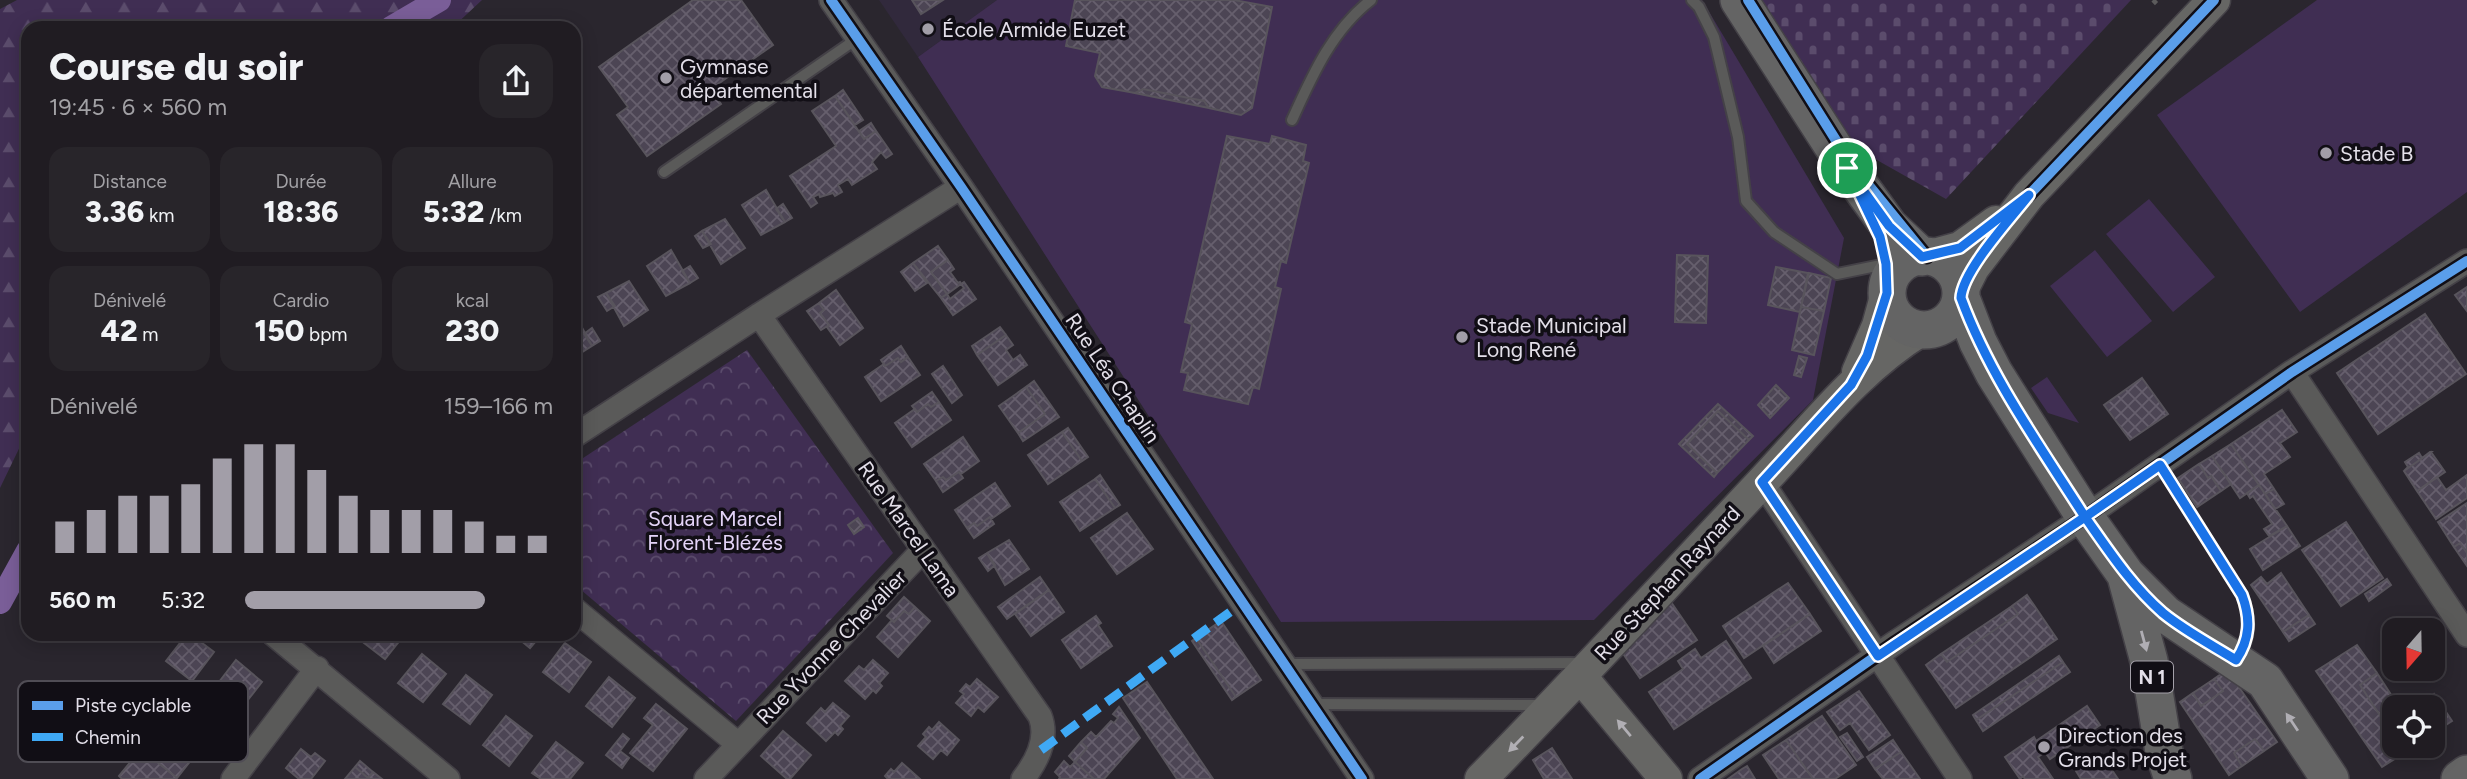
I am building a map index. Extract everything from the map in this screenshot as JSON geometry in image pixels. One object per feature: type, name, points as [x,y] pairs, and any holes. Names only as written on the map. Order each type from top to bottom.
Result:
[{"type":"main road","name":"N 1","points":[[1738,0],[1847,168],[1889,226],[1924,257],[1935,258],[1956,274],[1978,342],[1994,373],[2085,517],[2126,575],[2165,614],[2265,681],[2330,779]]},
{"type":"main road","name":"N 1","points":[[1847,168],[1880,237],[1889,307],[1908,327],[1924,330],[1959,345],[1994,373]]},
{"type":"main road","points":[[1887,280],[1897,268],[1913,258],[1924,257]]},
{"type":"main road","points":[[1924,330],[1946,324],[1953,317],[1961,295]]},
{"type":"main road","name":"N 1","points":[[2126,575],[2150,661],[2164,752],[2173,779]]},
{"type":"main road","points":[[2460,779],[2467,774]]},
{"type":"street","name":"Rue Léa Chaplin","points":[[831,0],[1362,779]]},
{"type":"street","points":[[1961,295],[1973,268],[2029,195],[2214,0]]},
{"type":"street","points":[[581,431],[961,187]]},
{"type":"street","points":[[1924,257],[1960,248],[2029,195]]},
{"type":"street","points":[[1700,779],[2085,517],[2292,372],[2467,261]]},
{"type":"street","name":"Rue Stephan Raynard","points":[[1851,385],[1867,356],[1887,280]]},
{"type":"street","name":"Rue Marcel Lama","points":[[759,315],[1040,716],[1044,727],[1041,750],[1023,779]]},
{"type":"street","name":"Rue Stephan Raynard","points":[[1481,779],[1588,670],[1851,385],[1885,354],[1924,330]]},
{"type":"street","points":[[2292,372],[2467,635]]},
{"type":"street","points":[[1762,482],[1960,779]]},
{"type":"street","name":"Rue Yvonne Chevalier","points":[[706,779],[923,550]]},
{"type":"street","points":[[581,615],[738,744]]},
{"type":"street","points":[[282,641],[448,779]]},
{"type":"street","points":[[248,759],[317,668]]},
{"type":"street","points":[[1588,670],[1666,779]]},
{"type":"street","points":[[233,779],[246,762]]},
{"type":"lane","points":[[1292,120],[1336,34],[1371,0]]},
{"type":"lane","points":[[1692,0],[1699,7],[1714,37],[1738,137],[1746,201],[1774,232],[1837,274],[1887,280]]},
{"type":"lane","points":[[664,172],[858,38]]},
{"type":"lane","points":[[2160,465],[2242,595],[2247,608],[2248,632],[2246,642],[2236,660]]},
{"type":"lane","points":[[1284,664],[1588,670]]},
{"type":"lane","points":[[1311,704],[1553,706]]},
{"type":"path","points":[[2153,0],[2160,7]]},
{"type":"shaded area","name":"École Armide Euzet","points":[[879,0],[997,0],[918,57]]},
{"type":"green space","points":[[17,0],[482,0],[460,21],[21,21],[21,444],[0,488],[0,9]]},
{"type":"green space","name":"Stade Municipal Long René","points":[[997,0],[1702,0],[1844,238],[1813,400],[1594,620],[1281,622],[918,57]]},
{"type":"green space","points":[[1758,0],[2131,0],[1946,199],[1845,142]]},
{"type":"green space","name":"Stade B","points":[[2317,0],[2467,0],[2467,192],[2300,312],[2157,115]]},
{"type":"green space","points":[[2149,199],[2215,277],[2173,312],[2106,234]]},
{"type":"green space","points":[[2095,250],[2152,321],[2107,357],[2050,286]]},
{"type":"green space","name":"Square Marcel Florent-Blézés","points":[[747,350],[893,553],[736,721],[581,590],[581,459]]},
{"type":"green space","points":[[2047,377],[2079,423],[2048,413],[2031,388]]},
{"type":"building","name":"Gymnase départemental","points":[[693,0],[741,0],[773,45],[711,89],[721,104],[647,156],[617,115],[628,107],[599,67]]},
{"type":"building","points":[[912,0],[943,0],[921,14]]},
{"type":"building","points":[[1075,0],[1234,0],[1272,7],[1252,108],[1241,115],[1209,108],[1204,101],[1143,89],[1135,93],[1102,87],[1095,76],[1100,53],[1066,46]]},
{"type":"building","points":[[1143,89],[1204,101],[1209,108],[1135,93]]},
{"type":"building","points":[[843,90],[863,120],[855,125],[835,96]]},
{"type":"building","points":[[835,96],[864,139],[876,131],[892,154],[886,158],[881,152],[872,162],[877,169],[852,185],[848,179],[838,185],[842,192],[835,196],[833,193],[813,197],[817,203],[811,207],[790,176],[836,146],[812,111]]},
{"type":"building","points":[[871,123],[876,131],[864,139],[859,131]]},
{"type":"building","points":[[1227,136],[1270,144],[1272,136],[1306,145],[1303,161],[1309,163],[1286,263],[1281,261],[1275,287],[1281,289],[1259,389],[1253,387],[1248,404],[1184,390],[1188,373],[1181,372],[1192,324],[1185,322]]},
{"type":"building","points":[[766,190],[785,222],[761,235],[742,205]]},
{"type":"building","points":[[783,204],[792,218],[785,222],[776,209]]},
{"type":"building","points":[[725,219],[745,248],[721,264],[702,231]]},
{"type":"building","points":[[702,231],[711,244],[703,248],[695,236]]},
{"type":"building","points":[[938,246],[948,260],[931,272],[947,294],[941,298],[913,263]]},
{"type":"building","points":[[671,250],[690,283],[666,296],[647,266]]},
{"type":"building","points":[[1677,255],[1708,256],[1706,323],[1675,322]]},
{"type":"building","points":[[948,260],[954,269],[950,272],[961,284],[947,294],[931,272]]},
{"type":"building","points":[[913,263],[927,283],[915,291],[901,272]]},
{"type":"building","points":[[690,266],[698,278],[690,283],[682,271]]},
{"type":"building","points":[[1776,267],[1808,273],[1800,312],[1768,305]]},
{"type":"building","points":[[1809,273],[1831,278],[1824,311],[1801,307]]},
{"type":"building","points":[[629,281],[648,310],[624,326],[606,293]]},
{"type":"building","points":[[964,282],[976,299],[953,315],[941,298],[947,294],[950,299],[964,288],[961,284]]},
{"type":"building","points":[[2467,287],[2467,311],[2455,295]]},
{"type":"building","points":[[836,290],[863,328],[840,345],[820,313],[824,310],[819,303]]},
{"type":"building","points":[[606,293],[615,306],[607,311],[598,297]]},
{"type":"building","points":[[819,303],[824,310],[820,313],[829,325],[821,330],[807,311]]},
{"type":"building","points":[[1801,307],[1824,311],[1814,355],[1792,350]]},
{"type":"building","points":[[2425,314],[2466,374],[2378,434],[2337,373]]},
{"type":"building","points":[[581,326],[592,346],[581,353]]},
{"type":"building","points":[[1000,327],[1006,335],[977,355],[972,346]]},
{"type":"building","points":[[592,328],[600,341],[592,346],[584,334]]},
{"type":"building","points":[[1006,335],[1013,345],[1006,350],[1013,360],[1020,355],[1027,365],[998,385],[977,355]]},
{"type":"building","points":[[901,346],[908,357],[901,362],[898,358],[885,366],[881,360]]},
{"type":"building","points":[[1799,356],[1807,358],[1801,377],[1794,375]]},
{"type":"building","points":[[908,357],[920,375],[881,401],[865,377],[884,364],[885,366],[898,358],[901,362]]},
{"type":"building","points":[[943,366],[962,395],[952,403],[932,374]]},
{"type":"building","points":[[2142,378],[2168,414],[2130,440],[2104,405]]},
{"type":"building","points":[[1034,381],[1059,417],[1023,441],[1018,433],[1045,414],[1026,387]]},
{"type":"building","points":[[1776,385],[1789,398],[1770,418],[1758,405]]},
{"type":"building","points":[[1026,387],[1045,414],[1018,433],[999,406]]},
{"type":"building","points":[[932,392],[939,402],[931,407],[928,404],[917,412],[912,406]]},
{"type":"building","points":[[939,402],[951,420],[912,447],[895,423],[915,409],[917,412],[928,404],[931,407]]},
{"type":"building","points":[[1718,404],[1753,436],[1749,440],[1718,411],[1687,444],[1717,473],[1714,477],[1679,444]]},
{"type":"building","points":[[2282,410],[2297,432],[2280,443],[2290,457],[2264,474],[2274,489],[2265,494],[2231,444]]},
{"type":"building","points":[[1718,411],[1749,440],[1717,473],[1687,444]]},
{"type":"building","points":[[1068,428],[1088,457],[1082,461],[1062,432]]},
{"type":"building","points":[[1062,432],[1082,461],[1048,484],[1028,455]]},
{"type":"building","points":[[963,437],[979,461],[961,474],[959,472],[946,480],[943,477],[936,481],[924,464]]},
{"type":"building","points":[[2231,444],[2259,485],[2240,498],[2212,456]]},
{"type":"building","points":[[2431,452],[2404,471],[2408,467],[2405,462],[2419,453],[2422,458]]},
{"type":"building","points":[[2431,452],[2445,472],[2417,491],[2404,471]]},
{"type":"building","points":[[2212,456],[2231,484],[2221,491],[2199,464]]},
{"type":"building","points":[[2199,464],[2221,491],[2197,507],[2178,478]]},
{"type":"building","points":[[959,472],[963,478],[943,492],[936,481],[943,477],[946,480]]},
{"type":"building","points":[[1100,475],[1120,505],[1115,508],[1095,479]]},
{"type":"building","points":[[2467,475],[2467,498],[2436,519],[2417,491],[2437,477],[2446,490]]},
{"type":"building","points":[[1095,479],[1115,508],[1080,531],[1060,502]]},
{"type":"building","points":[[995,483],[1010,506],[991,519],[990,517],[977,526],[974,523],[967,528],[955,510]]},
{"type":"building","points":[[2259,485],[2287,526],[2269,536],[2264,529],[2272,524],[2253,496],[2250,498],[2247,493]]},
{"type":"building","points":[[2274,489],[2284,504],[2275,509],[2265,494]]},
{"type":"building","points":[[2467,503],[2467,553],[2460,543],[2454,547],[2438,522]]},
{"type":"building","points":[[1127,513],[1153,549],[1117,574],[1091,538]]},
{"type":"building","points":[[990,517],[994,524],[974,538],[967,528],[974,523],[977,526]]},
{"type":"building","points":[[858,518],[864,527],[854,534],[848,525]]},
{"type":"building","points":[[2346,522],[2383,578],[2341,606],[2302,550]]},
{"type":"building","points":[[2287,526],[2300,546],[2263,570],[2250,549]]},
{"type":"building","points":[[1009,540],[1029,569],[1005,585],[987,553]]},
{"type":"building","points":[[2460,543],[2467,553],[2467,566],[2454,547]]},
{"type":"building","points":[[987,553],[995,565],[988,571],[979,558]]},
{"type":"building","points":[[2281,573],[2309,615],[2283,632],[2251,585],[2261,577],[2267,584]]},
{"type":"building","points":[[1040,577],[1049,590],[1007,619],[998,607]]},
{"type":"building","points":[[2387,579],[2391,585],[2369,601],[2365,594]]},
{"type":"building","points":[[1788,583],[1810,614],[1744,658],[1723,626]]},
{"type":"building","points":[[1049,590],[1064,612],[1031,636],[1015,614]]},
{"type":"building","points":[[2027,595],[2057,639],[1956,708],[1926,665],[1941,654],[1947,662],[2018,614],[2012,606]]},
{"type":"building","points":[[904,597],[915,607],[909,614],[904,611],[894,622],[887,616]]},
{"type":"building","points":[[1671,602],[1697,640],[1640,678],[1622,652]]},
{"type":"building","points":[[2012,606],[2018,614],[1947,662],[1941,654]]},
{"type":"building","points":[[915,607],[930,621],[898,657],[877,637],[892,620],[894,622],[904,611],[909,614]]},
{"type":"building","points":[[1810,614],[1821,631],[1774,663],[1763,646]]},
{"type":"building","points":[[2309,615],[2315,624],[2289,641],[2283,632]]},
{"type":"building","points":[[1096,616],[1101,623],[1098,625],[1112,646],[1081,668],[1062,640]]},
{"type":"building","points":[[1221,621],[1261,680],[1236,697],[1196,638]]},
{"type":"building","points":[[1196,638],[1236,697],[1232,700],[1192,641]]},
{"type":"building","points":[[182,641],[199,641],[214,652],[192,681],[166,661]]},
{"type":"building","points":[[362,641],[399,641],[385,659]]},
{"type":"building","points":[[522,641],[536,641],[530,648]]},
{"type":"building","points":[[1726,641],[1751,678],[1674,729],[1649,692],[1683,669],[1678,661],[1695,649],[1701,658]]},
{"type":"building","points":[[565,643],[591,662],[569,692],[543,672]]},
{"type":"building","points":[[2357,645],[2377,673],[2360,685],[2382,718],[2382,758],[2396,758],[2382,767],[2316,671]]},
{"type":"building","points":[[422,654],[446,674],[423,702],[398,683]]},
{"type":"building","points":[[2059,656],[2063,662],[1976,720],[1973,715]]},
{"type":"building","points":[[236,660],[262,682],[248,700],[248,681],[220,681]]},
{"type":"building","points":[[873,660],[888,673],[879,683],[882,686],[876,693],[873,690],[865,699],[845,681],[859,666],[864,670]]},
{"type":"building","points":[[2063,662],[2070,672],[1983,731],[1976,720]]},
{"type":"building","points":[[2227,670],[2277,742],[2264,751],[2255,739],[2234,753],[2242,766],[2229,775],[2180,702],[2193,693],[2201,706],[2223,691],[2214,679]]},
{"type":"building","points":[[2377,673],[2391,695],[2382,695],[2382,718],[2360,685]]},
{"type":"building","points":[[466,675],[492,695],[470,724],[443,704]]},
{"type":"building","points":[[609,677],[635,698],[612,727],[586,706]]},
{"type":"building","points":[[977,679],[998,697],[984,712],[978,707],[971,716],[956,703],[964,694],[960,691],[966,684],[970,687]]},
{"type":"building","points":[[2214,679],[2223,691],[2201,706],[2193,693]]},
{"type":"building","points":[[1147,682],[1213,779],[1177,779],[1123,698]]},
{"type":"building","points":[[1859,691],[1890,735],[1869,750],[1850,723],[1840,730],[1827,712]]},
{"type":"building","points":[[833,703],[849,716],[840,726],[843,729],[838,735],[835,732],[826,741],[807,723],[821,708],[825,712]]},
{"type":"building","points":[[656,704],[687,729],[653,771],[630,753],[653,725],[644,718]]},
{"type":"building","name":"Direction des Grands Projet","points":[[2087,706],[2100,725],[2050,759],[2045,752],[2038,757],[2053,779],[2025,779],[2023,776],[2020,779],[2005,757],[2034,737],[2036,741]]},
{"type":"building","points":[[1119,707],[1140,738],[1104,779],[1094,779],[1075,762],[1087,748],[1081,742],[1091,732],[1096,737],[1111,721],[1114,723],[1118,718],[1113,714]]},
{"type":"building","points":[[2445,710],[2452,721],[2445,726]]},
{"type":"building","points":[[506,716],[532,736],[509,766],[483,745]]},
{"type":"building","points":[[1822,716],[1856,765],[1835,779],[1813,779],[1786,740]]},
{"type":"building","points":[[939,722],[959,740],[947,755],[941,750],[933,759],[918,746],[926,737],[923,734],[929,727],[932,730]]},
{"type":"building","points":[[783,731],[811,755],[790,779],[761,756]]},
{"type":"building","points":[[1847,733],[1863,757],[1857,761],[1840,737]]},
{"type":"building","points":[[623,734],[629,739],[620,751],[629,758],[622,768],[606,755]]},
{"type":"building","points":[[2255,739],[2264,751],[2242,766],[2234,753]]},
{"type":"building","points":[[1786,740],[1813,779],[1779,779],[1763,755]]},
{"type":"building","points":[[1893,740],[1901,752],[1875,769],[1867,757]]},
{"type":"building","points":[[556,742],[583,763],[570,779],[541,779],[532,773]]},
{"type":"building","points":[[1081,742],[1087,748],[1075,762],[1069,756]]},
{"type":"building","points":[[1552,748],[1572,779],[1544,779],[1533,760]]},
{"type":"building","points":[[301,749],[311,757],[315,753],[325,761],[311,779],[299,779],[286,768]]},
{"type":"building","points":[[1901,752],[1920,779],[1883,779],[1875,769]]},
{"type":"building","points":[[2101,754],[2118,779],[2081,779],[2076,771]]},
{"type":"building","points":[[360,761],[373,772],[368,778],[355,767]]},
{"type":"building","points":[[1064,761],[1070,767],[1075,762],[1094,779],[1059,779],[1055,772]]},
{"type":"building","points":[[130,762],[157,762],[177,778],[122,779],[119,776]]},
{"type":"building","points":[[157,762],[190,762],[177,778]]},
{"type":"building","points":[[902,763],[920,779],[888,779],[885,776],[891,769],[894,772]]},
{"type":"building","points":[[1747,766],[1755,779],[1728,779],[1742,769]]},
{"type":"building","points":[[355,767],[368,778],[373,772],[382,779],[345,779]]},
{"type":"waterway","points":[[403,21],[439,0]]},
{"type":"waterway","points":[[0,602],[21,564]]},
{"type":"marked path","points":[[1041,750],[1241,604]]},
{"type":"cycle path","points":[[831,0],[1362,779]]},
{"type":"cycle path","points":[[1748,0],[1849,161],[1927,257]]},
{"type":"cycle path","points":[[2029,195],[2214,0]]},
{"type":"cycle path","points":[[1700,779],[1896,642],[2085,517],[2292,372],[2467,261]]},
{"type":"place","name":"École Armide Euzet","points":[[928,29]]},
{"type":"place","name":"Gymnase départemental","points":[[666,78]]},
{"type":"place","name":"Stade B","points":[[2326,153]]},
{"type":"place","name":"Stade Municipal Long René","points":[[1462,337]]},
{"type":"place","name":"Direction des Grands Projet","points":[[2044,747]]},
{"type":"route","points":[[1847,168],[1880,237],[1886,264],[1887,293],[1867,356],[1851,385],[1762,482],[1878,656],[2085,517],[2126,575],[2151,601],[2177,623],[2236,660],[2242,652],[2248,632],[2247,608],[2242,595],[2160,465],[2085,517],[1994,373],[1978,342],[1961,292],[1973,268],[2029,195],[1960,248],[1922,257],[1889,226],[1847,168]]}]
